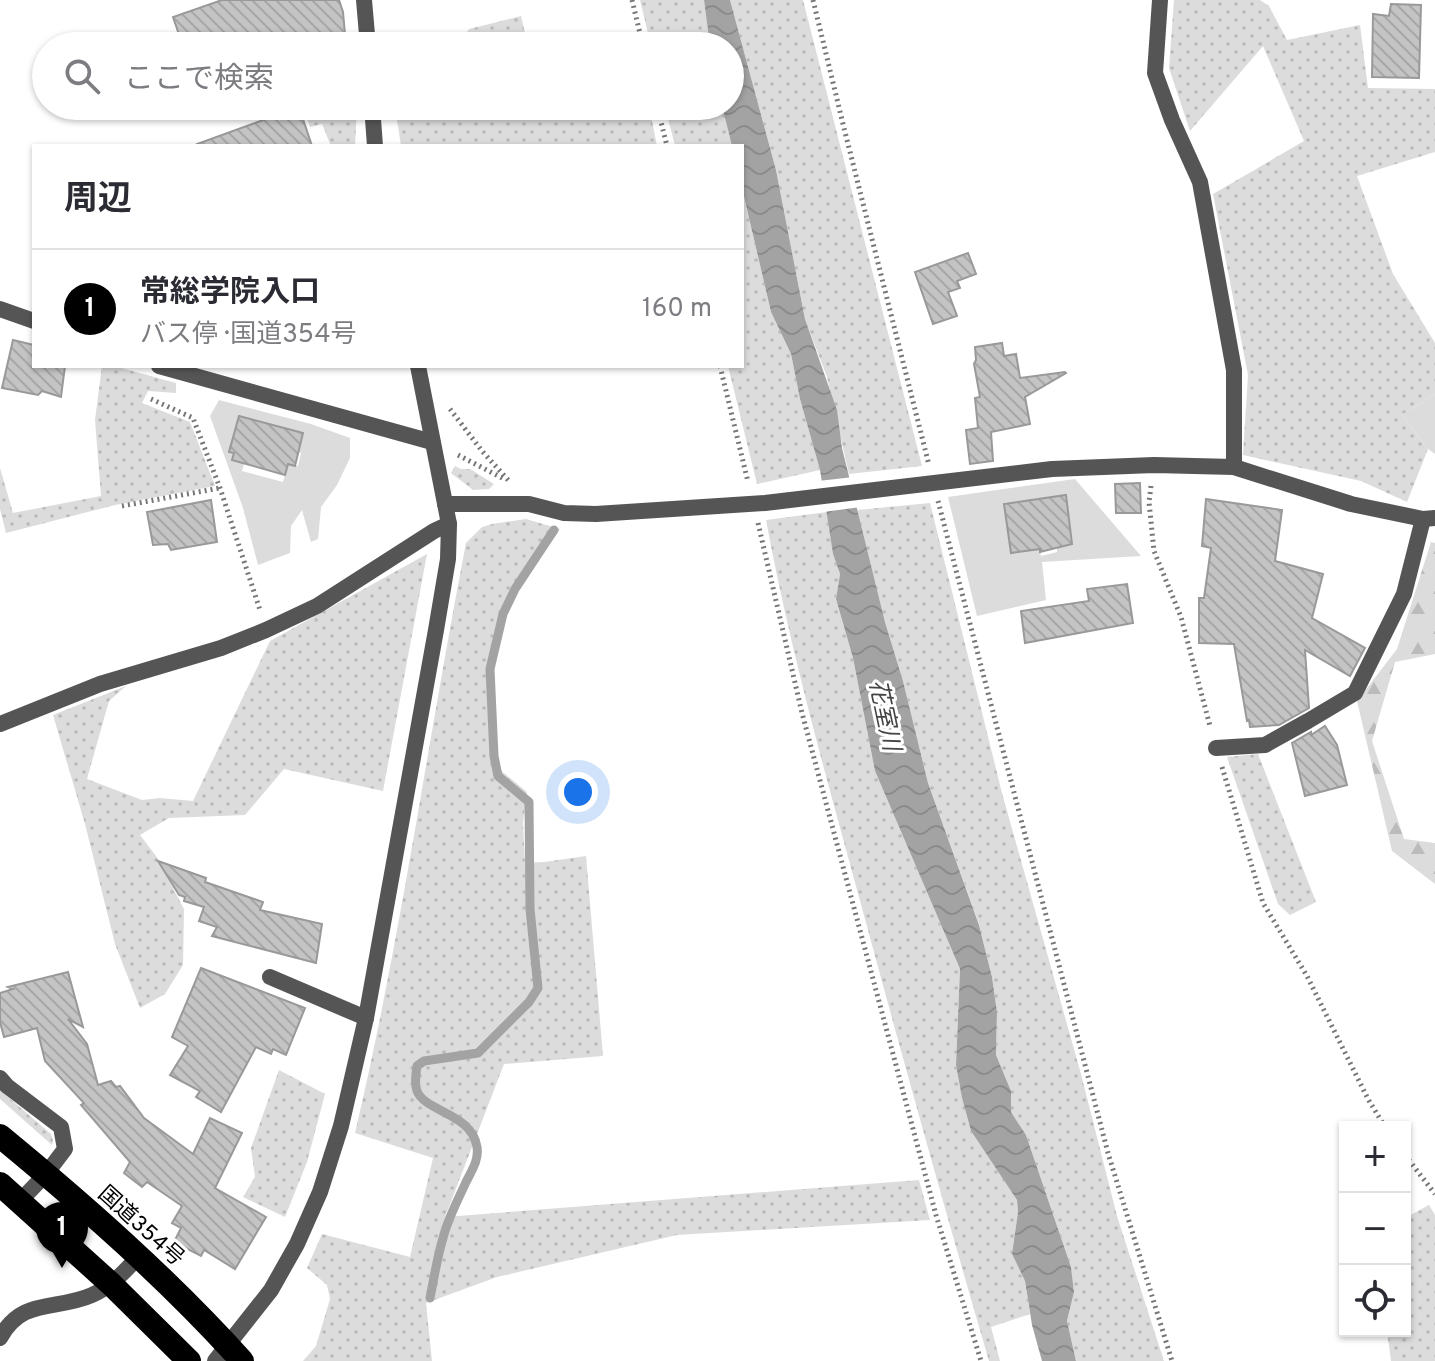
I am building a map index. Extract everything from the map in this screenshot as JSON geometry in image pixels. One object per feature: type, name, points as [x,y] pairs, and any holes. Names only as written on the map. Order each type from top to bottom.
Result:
[{"type":"highway","name":"国道354号","points":[[0,1136],[139,1256],[228,1356]]},
{"type":"highway","points":[[0,1184],[111,1284],[189,1361]]},
{"type":"street","points":[[364,0],[367,32]]},
{"type":"street","points":[[1160,0],[1155,73],[1200,182],[1234,370],[1234,467]]},
{"type":"street","points":[[373,120],[375,144]]},
{"type":"street","points":[[0,309],[32,320]]},
{"type":"street","points":[[168,368],[432,442]]},
{"type":"street","points":[[228,1356],[297,1244],[320,1192],[341,1126],[366,1018],[448,559],[449,524],[419,370]]},
{"type":"street","points":[[445,504],[529,504],[564,513],[596,514],[759,503],[1052,469],[1154,465],[1234,467],[1351,504],[1429,519],[1404,594],[1355,693],[1265,745],[1216,748]]},
{"type":"street","points":[[0,724],[100,684],[221,648],[266,630],[317,606],[449,524]]},
{"type":"street","points":[[270,977],[366,1018]]},
{"type":"street","points":[[0,1078],[61,1127],[65,1149],[20,1201]]},
{"type":"street","points":[[0,1338],[5,1328],[22,1312],[93,1295],[111,1284],[139,1256]]},
{"type":"path","points":[[632,0],[640,32]]},
{"type":"path","points":[[813,0],[925,485],[1108,1153],[1172,1361]]},
{"type":"path","points":[[660,120],[666,144]]},
{"type":"path","points":[[721,368],[759,503],[806,728],[936,1215],[981,1361]]},
{"type":"path","points":[[419,370],[482,451],[513,485],[432,442]]},
{"type":"path","points":[[151,399],[193,418],[220,488],[266,630]]},
{"type":"path","points":[[1154,465],[1149,502],[1154,551],[1181,617],[1216,748],[1263,903],[1307,976],[1381,1121]]},
{"type":"path","points":[[122,506],[220,488]]},
{"type":"path","points":[[1411,1163],[1435,1194]]},
{"type":"green space","points":[[640,0],[704,0],[708,32],[648,32]]},
{"type":"green space","points":[[730,0],[803,0],[922,466],[849,474],[827,377],[805,319],[776,170],[744,52],[744,32],[739,32]]},
{"type":"green space","points":[[1174,0],[1260,0],[1269,6],[1287,40],[1360,25],[1368,88],[1435,89],[1435,152],[1357,176],[1393,274],[1435,343],[1435,394],[1402,415],[1428,449],[1407,502],[1361,481],[1243,455],[1248,375],[1213,194],[1304,141],[1263,46],[1190,131],[1169,68]]},
{"type":"green space","points":[[521,16],[525,32],[467,32]]},
{"type":"green space","points":[[307,120],[356,120],[355,144],[330,144],[322,124],[310,127]]},
{"type":"green space","points":[[397,120],[652,120],[657,144],[401,144]]},
{"type":"green space","points":[[668,120],[726,120],[732,144],[674,144]]},
{"type":"green space","points":[[744,197],[771,312],[791,354],[820,470],[757,484],[728,368],[744,368]]},
{"type":"green space","points":[[102,368],[121,368],[176,383],[176,393],[148,391],[142,403],[190,422],[215,486],[115,505],[6,533],[0,509],[0,468],[13,513],[101,496],[95,420]]},
{"type":"green space","points":[[1435,394],[1435,454],[1402,415]]},
{"type":"green space","points":[[219,400],[311,424],[350,438],[350,458],[337,485],[321,507],[318,539],[311,542],[302,510],[291,526],[290,553],[258,565],[243,508],[210,416]],"holes":[[[239,416],[303,434],[298,466],[288,464],[283,482],[242,471],[244,464],[232,460],[234,453],[230,452]]]},
{"type":"green space","points":[[455,466],[470,469],[494,484],[489,489],[473,490],[451,473]]},
{"type":"green space","points":[[1075,479],[1141,556],[1042,562],[1046,600],[977,616],[948,497]],"holes":[[[1065,495],[1072,544],[1041,556],[1040,549],[1004,504]]]},
{"type":"green space","points":[[930,503],[1002,793],[1081,1074],[1117,1216],[1164,1361],[1076,1361],[1067,1321],[1074,1292],[1071,1267],[1026,1135],[1011,1112],[1011,1091],[996,1055],[997,1012],[979,924],[928,783],[857,510]]},
{"type":"green space","points":[[827,512],[833,554],[840,574],[836,599],[853,658],[875,771],[960,969],[956,1065],[971,1131],[1017,1200],[1012,1254],[1025,1281],[1030,1314],[991,1327],[1000,1361],[989,1361],[941,1196],[824,770],[776,570],[766,520]]},
{"type":"green space","points":[[526,519],[560,529],[510,599],[486,668],[492,763],[527,792],[523,823],[525,863],[586,856],[603,1056],[504,1064],[445,1217],[919,1180],[930,1220],[677,1235],[497,1277],[426,1303],[432,1361],[303,1361],[316,1346],[330,1299],[327,1285],[307,1268],[322,1234],[410,1257],[433,1158],[355,1133],[400,912],[466,543],[482,527]]},
{"type":"green space","points":[[1431,542],[1435,543],[1435,654],[1395,662],[1372,741],[1404,839],[1435,843],[1435,884],[1392,851],[1357,701],[1397,649]]},
{"type":"green space","points":[[427,554],[383,791],[284,769],[245,815],[169,818],[140,835],[156,856],[184,909],[183,965],[165,994],[140,1008],[115,944],[85,824],[53,715],[126,686],[109,701],[87,779],[142,800],[193,801],[270,641]]},
{"type":"green space","points":[[1258,754],[1316,902],[1290,915],[1278,904],[1227,757]]},
{"type":"green space","points":[[279,1070],[325,1094],[307,1162],[285,1217],[243,1197],[255,1177],[251,1148]]},
{"type":"green space","points":[[0,1090],[51,1134],[52,1145],[0,1099]]},
{"type":"green space","points":[[1429,1205],[1435,1215],[1435,1361],[1391,1361],[1388,1337],[1411,1337],[1411,1215]]},
{"type":"water","points":[[704,0],[730,0],[739,32],[708,32]]},
{"type":"water","name":"花室川","points":[[744,52],[776,170],[805,319],[837,410],[842,448],[928,783],[979,925],[997,1012],[996,1055],[1011,1091],[1011,1112],[1026,1135],[1071,1267],[1074,1292],[1067,1321],[1076,1361],[1042,1361],[1025,1281],[1012,1254],[1017,1200],[971,1131],[956,1065],[960,969],[875,771],[853,658],[836,599],[840,574],[833,554],[820,470],[791,354],[771,312],[744,197],[744,144],[732,144],[726,120],[744,120]]},
{"type":"pier","points":[[854,477],[861,507],[823,512],[818,481]]},
{"type":"building","points":[[222,0],[339,0],[345,32],[178,32],[173,17]]},
{"type":"building","points":[[1391,4],[1421,5],[1419,78],[1372,77],[1373,14],[1389,16]]},
{"type":"building","points":[[263,120],[303,120],[311,144],[197,144]]},
{"type":"building","points":[[968,253],[976,274],[957,281],[960,288],[948,292],[957,316],[933,324],[915,272]]},
{"type":"building","points":[[13,340],[32,345],[32,368],[65,368],[61,397],[42,391],[38,395],[2,388]]},
{"type":"building","points":[[1002,343],[1004,356],[1016,354],[1020,378],[1066,373],[1025,397],[1030,424],[991,432],[993,461],[970,464],[966,430],[978,428],[975,398],[980,397],[974,364],[975,347]]},
{"type":"building","points":[[239,416],[303,433],[295,466],[288,464],[285,475],[232,460],[234,453],[229,452]]},
{"type":"building","points":[[1140,483],[1141,513],[1116,513],[1115,484]]},
{"type":"building","points":[[1066,495],[1072,544],[1040,552],[1040,549],[1011,553],[1004,504]]},
{"type":"building","points":[[1206,499],[1282,510],[1275,561],[1323,574],[1312,618],[1365,648],[1350,676],[1305,650],[1309,708],[1279,725],[1250,727],[1234,644],[1199,643],[1199,598],[1204,598],[1211,548],[1202,546]]},
{"type":"building","points":[[211,500],[217,542],[171,550],[168,544],[153,545],[147,512]]},
{"type":"building","points":[[1127,584],[1133,623],[1025,643],[1021,611],[1089,601],[1087,589]]},
{"type":"building","points":[[1325,726],[1337,745],[1347,785],[1305,796],[1292,743]]},
{"type":"building","points":[[158,861],[206,878],[205,882],[263,902],[260,910],[322,924],[316,963],[212,936],[217,927],[199,921],[204,907],[184,901],[185,897],[179,895]]},
{"type":"building","points":[[201,968],[305,1008],[286,1055],[273,1049],[271,1054],[256,1047],[221,1112],[196,1097],[200,1091],[170,1075],[188,1046],[172,1037]]},
{"type":"building","points":[[68,972],[83,1027],[68,1019],[87,1044],[98,1085],[111,1081],[116,1087],[120,1086],[144,1118],[193,1154],[210,1118],[242,1133],[215,1188],[266,1217],[235,1269],[204,1250],[201,1256],[174,1242],[181,1228],[172,1223],[182,1206],[147,1182],[142,1187],[124,1173],[130,1162],[81,1105],[84,1103],[45,1061],[37,1028],[4,1037],[0,1022],[0,993],[13,989],[8,987]]},
{"type":"waterway","points":[[430,1298],[445,1231],[474,1165],[477,1147],[467,1127],[422,1098],[416,1085],[417,1066],[424,1061],[478,1053],[529,1002],[538,988],[530,909],[529,802],[498,776],[494,756],[490,669],[503,614],[515,589],[554,530]]},
{"type":"place","name":"常総学院入口","points":[[62,1268]]}]
